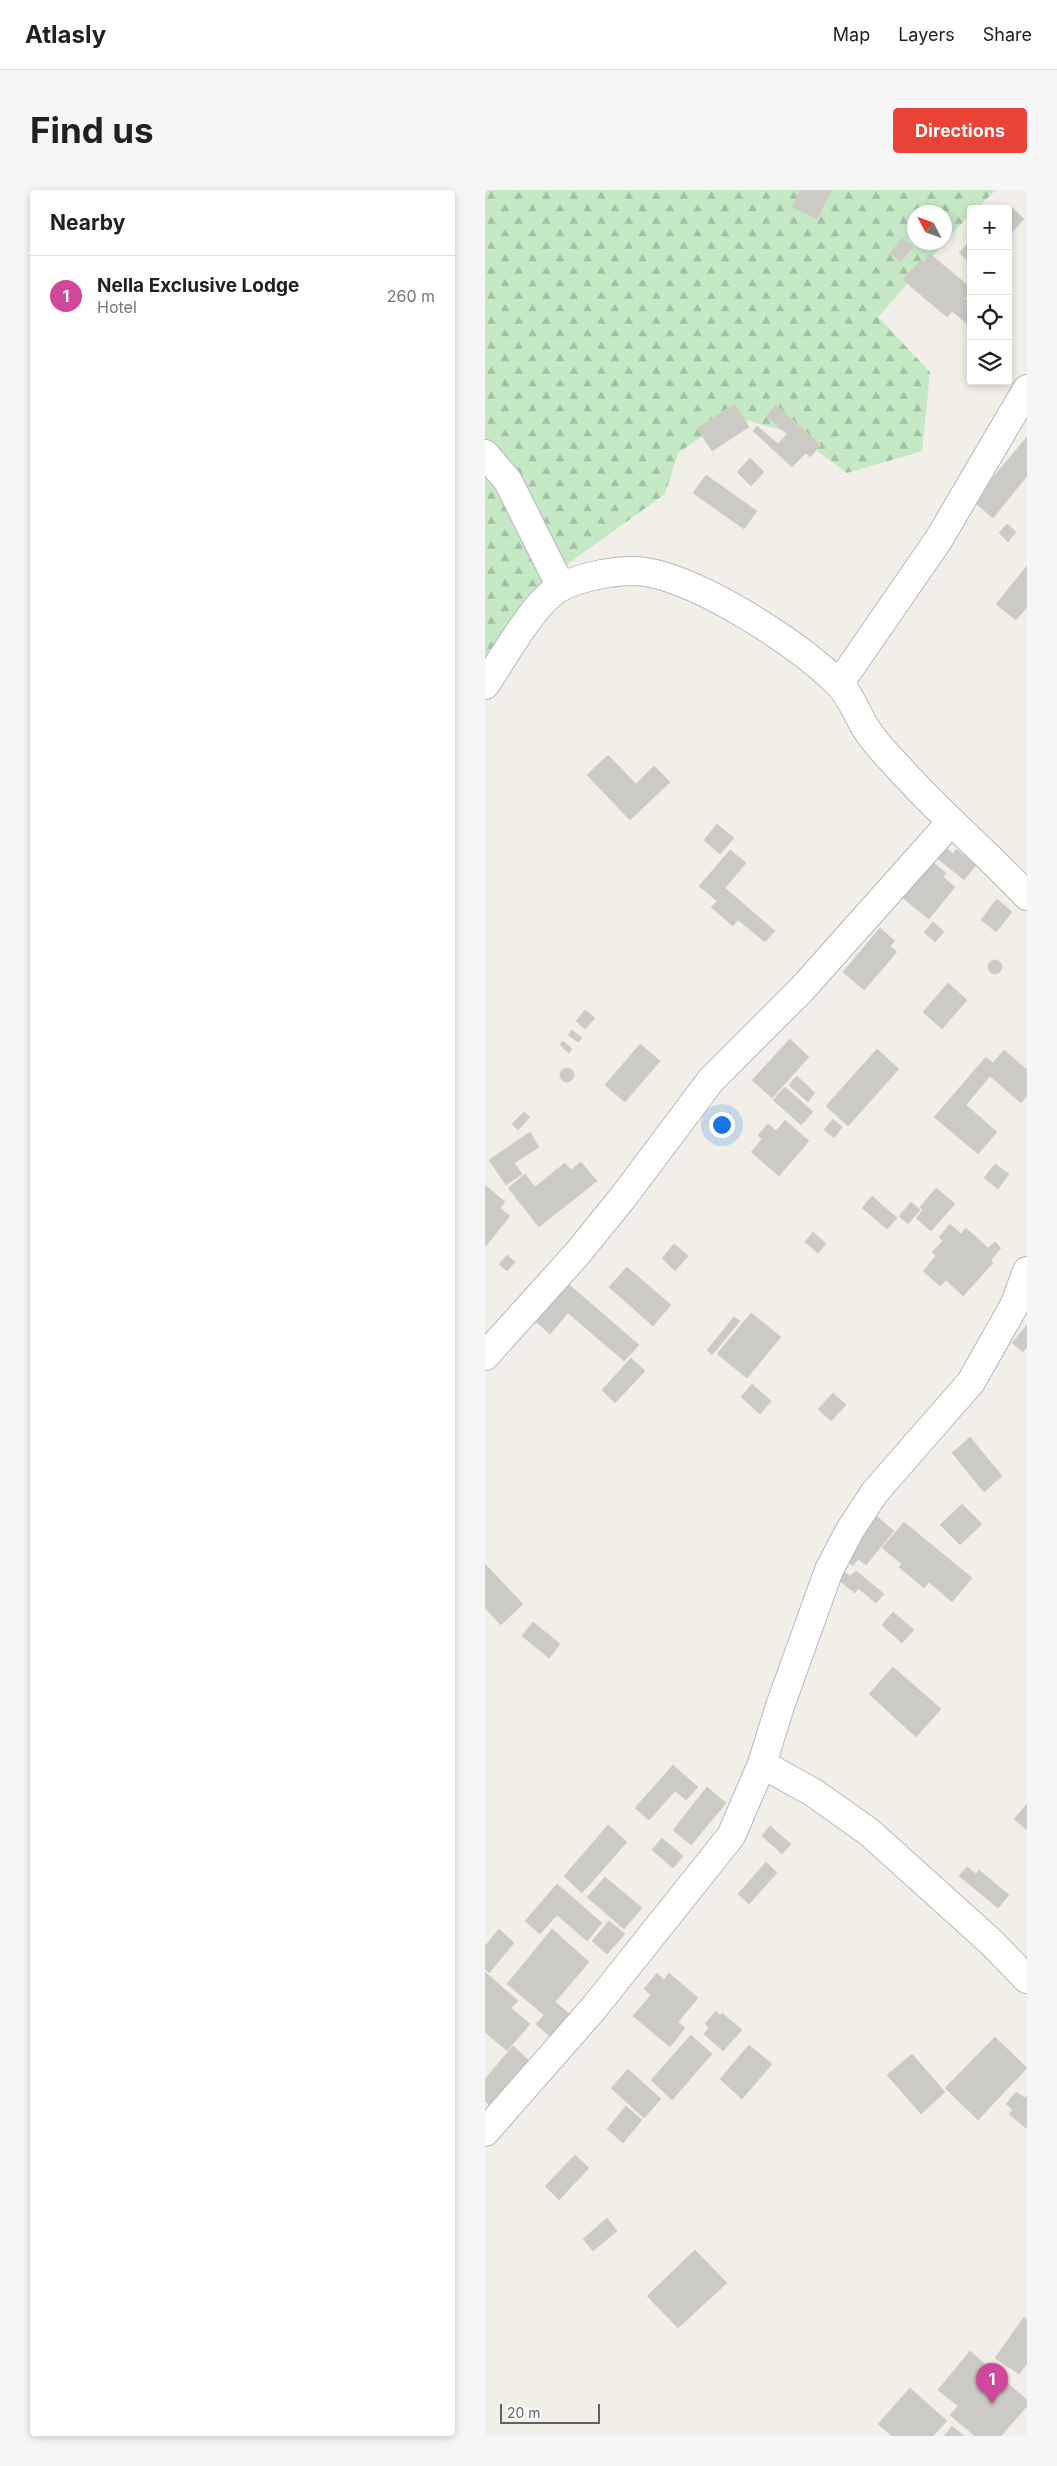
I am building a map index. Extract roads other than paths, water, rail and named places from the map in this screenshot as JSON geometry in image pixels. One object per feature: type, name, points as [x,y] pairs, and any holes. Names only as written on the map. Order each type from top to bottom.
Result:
[{"type":"street","points":[[839,684],[939,539],[1027,388]]},
{"type":"street","points":[[485,454],[509,481],[561,587]]},
{"type":"street","points":[[485,685],[541,604],[561,587],[613,572],[644,572],[668,577],[693,588],[772,630],[839,684],[878,744],[950,822],[1025,890]]},
{"type":"street","points":[[485,1356],[583,1246],[624,1196],[711,1080],[802,989],[950,822]]},
{"type":"street","points":[[485,2132],[593,2009],[731,1836],[762,1764],[779,1706],[829,1570],[850,1530],[887,1478],[939,1421],[971,1382],[1014,1306],[1027,1270]]},
{"type":"street","points":[[762,1764],[814,1793],[869,1832],[991,1942],[1027,1979]]},
{"type":"place","name":"Nella Exclusive Lodge","points":[[992,2404]]}]
